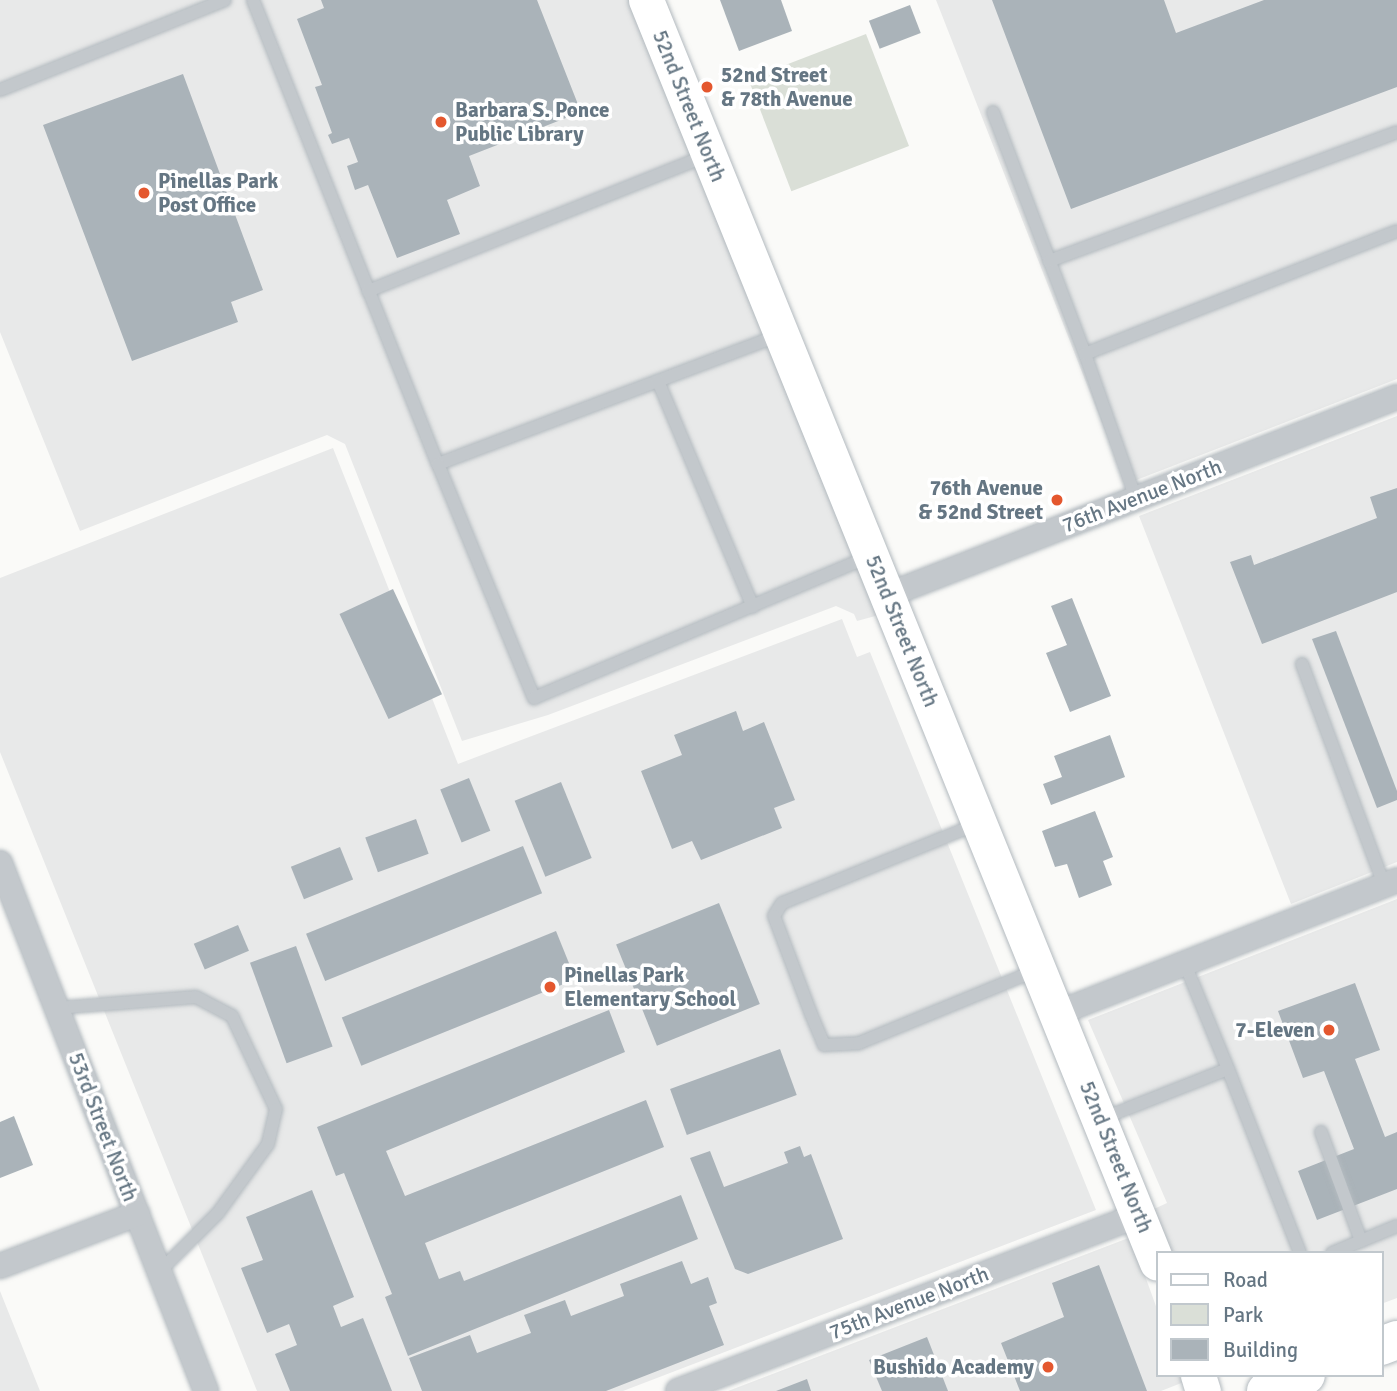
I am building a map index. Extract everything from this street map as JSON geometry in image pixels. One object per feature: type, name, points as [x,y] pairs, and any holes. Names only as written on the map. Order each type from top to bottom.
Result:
[{"type":"main road","points":[[1266,1391],[1302,1377]]},
{"type":"street","name":"52nd Street North","points":[[646,0],[1140,1215],[1156,1260]]},
{"type":"street","name":"76th Avenue North","points":[[888,595],[1397,397]]},
{"type":"street","name":"53rd Street North","points":[[0,863],[206,1391]]},
{"type":"street","points":[[1058,1013],[1391,883]]},
{"type":"street","points":[[0,1266],[137,1213]]},
{"type":"street","name":"75th Avenue North","points":[[678,1391],[1140,1215]]},
{"type":"lane","points":[[0,90],[225,0]]},
{"type":"lane","points":[[254,0],[368,291],[534,698],[872,555]]},
{"type":"lane","points":[[993,112],[1136,499]]},
{"type":"lane","points":[[1049,261],[1397,132]]},
{"type":"lane","points":[[368,291],[709,155]]},
{"type":"lane","points":[[1084,354],[1397,231]]},
{"type":"lane","points":[[438,464],[781,334]]},
{"type":"lane","points":[[658,381],[753,607]]},
{"type":"lane","points":[[1302,664],[1391,883]]},
{"type":"lane","points":[[980,823],[782,903],[774,916],[824,1045],[859,1043],[1040,969]]},
{"type":"lane","points":[[1185,964],[1299,1251]]},
{"type":"lane","points":[[57,1007],[196,997],[232,1016],[276,1109],[268,1144],[218,1213],[160,1271]]},
{"type":"lane","points":[[1101,1119],[1228,1069]]},
{"type":"lane","points":[[1321,1132],[1361,1241]]},
{"type":"lane","points":[[1337,1251],[1397,1226]]},
{"type":"shaded area","points":[[0,0],[629,0],[879,615],[857,621],[854,614],[836,606],[548,715],[462,741],[345,444],[327,435],[80,531],[0,332]]},
{"type":"shaded area","points":[[936,0],[1397,0],[1397,379],[1126,484]]},
{"type":"shaded area","points":[[1397,416],[1397,862],[1291,904],[1139,516]]},
{"type":"shaded area","name":"Pinellas Park Elementary School","points":[[333,448],[458,764],[842,619],[857,657],[870,652],[1096,1210],[623,1391],[257,1391],[0,752],[0,578]]},
{"type":"shaded area","points":[[1397,899],[1397,1298],[1383,1303],[1383,1251],[1169,1251],[1154,1209],[1167,1203],[1088,1020]]},
{"type":"shaded area","points":[[1131,1237],[1156,1306],[1156,1377],[1182,1377],[1184,1382],[1161,1391],[728,1391]]},
{"type":"shaded area","points":[[0,1291],[40,1391],[0,1391]]},
{"type":"green space","points":[[866,34],[909,146],[791,191],[748,79]]},
{"type":"building","name":"Barbara S. Ponce Public Library","points":[[321,0],[537,0],[581,112],[469,156],[480,186],[447,200],[460,234],[397,258],[368,185],[355,190],[347,166],[358,162],[349,138],[332,144],[328,135],[332,133],[315,87],[322,85],[297,19],[324,8]]},
{"type":"building","points":[[720,0],[781,0],[792,31],[739,51]]},
{"type":"building","points":[[992,0],[1164,0],[1176,33],[1264,0],[1397,0],[1397,87],[1071,209]]},
{"type":"building","points":[[910,5],[921,33],[880,49],[869,21]]},
{"type":"building","points":[[183,74],[263,290],[231,302],[238,322],[132,361],[43,125]]},
{"type":"building","points":[[1397,488],[1397,592],[1262,644],[1230,562],[1251,555],[1254,565],[1377,518],[1370,497]]},
{"type":"building","points":[[393,589],[442,694],[389,719],[340,614]]},
{"type":"building","points":[[1072,598],[1111,696],[1070,712],[1046,653],[1067,645],[1051,606]]},
{"type":"building","points":[[1336,631],[1397,791],[1397,800],[1377,808],[1312,639]]},
{"type":"building","points":[[736,711],[743,731],[764,722],[795,800],[774,808],[782,828],[701,860],[692,841],[672,849],[641,771],[682,755],[674,735]]},
{"type":"building","points":[[1110,735],[1125,777],[1051,805],[1043,784],[1062,777],[1054,756]]},
{"type":"building","points":[[469,778],[490,831],[462,842],[440,790]]},
{"type":"building","points":[[561,782],[592,858],[545,877],[515,801]]},
{"type":"building","points":[[1095,811],[1113,857],[1103,861],[1112,885],[1079,898],[1067,864],[1055,867],[1042,831]]},
{"type":"building","points":[[416,819],[429,854],[378,872],[365,837]]},
{"type":"building","points":[[523,846],[542,893],[325,981],[306,934]]},
{"type":"building","points":[[340,847],[353,879],[304,899],[291,867]]},
{"type":"building","points":[[719,903],[760,1004],[657,1046],[616,945]]},
{"type":"building","points":[[238,925],[249,951],[205,970],[194,944]]},
{"type":"building","points":[[556,931],[575,979],[361,1066],[342,1018]]},
{"type":"building","points":[[296,946],[333,1047],[287,1063],[250,963]]},
{"type":"building","points":[[1355,983],[1380,1050],[1355,1059],[1385,1137],[1397,1132],[1397,1189],[1317,1220],[1298,1171],[1354,1149],[1324,1071],[1303,1078],[1278,1011]]},
{"type":"building","points":[[609,1010],[625,1052],[386,1151],[405,1196],[646,1100],[664,1147],[425,1243],[439,1279],[460,1271],[464,1281],[681,1195],[698,1239],[408,1356],[385,1297],[392,1294],[344,1173],[336,1176],[317,1127]]},
{"type":"building","points":[[780,1049],[797,1095],[687,1135],[670,1089]]},
{"type":"building","points":[[14,1116],[33,1165],[0,1178],[0,1122]]},
{"type":"building","points":[[800,1146],[804,1157],[811,1154],[843,1239],[748,1274],[735,1269],[690,1158],[710,1151],[724,1187],[788,1163],[784,1152]]},
{"type":"building","points":[[312,1190],[354,1297],[333,1306],[341,1327],[363,1318],[392,1391],[290,1391],[275,1354],[297,1345],[289,1324],[267,1333],[241,1268],[263,1260],[246,1217]]},
{"type":"building","points":[[682,1261],[691,1284],[708,1277],[717,1303],[709,1306],[724,1345],[606,1391],[422,1391],[409,1358],[470,1335],[477,1353],[531,1333],[524,1315],[565,1300],[571,1316],[624,1296],[620,1284]]},
{"type":"building","points":[[1099,1265],[1147,1391],[1020,1391],[1001,1343],[1064,1317],[1052,1283]]},
{"type":"building","points":[[927,1337],[948,1391],[882,1391],[869,1360]]},
{"type":"building","points":[[807,1379],[811,1391],[776,1391]]},
{"type":"place","name":"52nd Street & 78th Avenue","points":[[707,87]]},
{"type":"place","name":"Barbara S. Ponce Public Library","points":[[441,122]]},
{"type":"place","name":"Pinellas Park Post Office","points":[[144,193]]},
{"type":"place","name":"76th Avenue & 52nd Street","points":[[1057,500]]},
{"type":"place","name":"Pinellas Park Elementary School","points":[[550,987]]},
{"type":"place","name":"7-Eleven","points":[[1329,1030]]},
{"type":"place","name":"Bushido Academy","points":[[1048,1367]]}]
